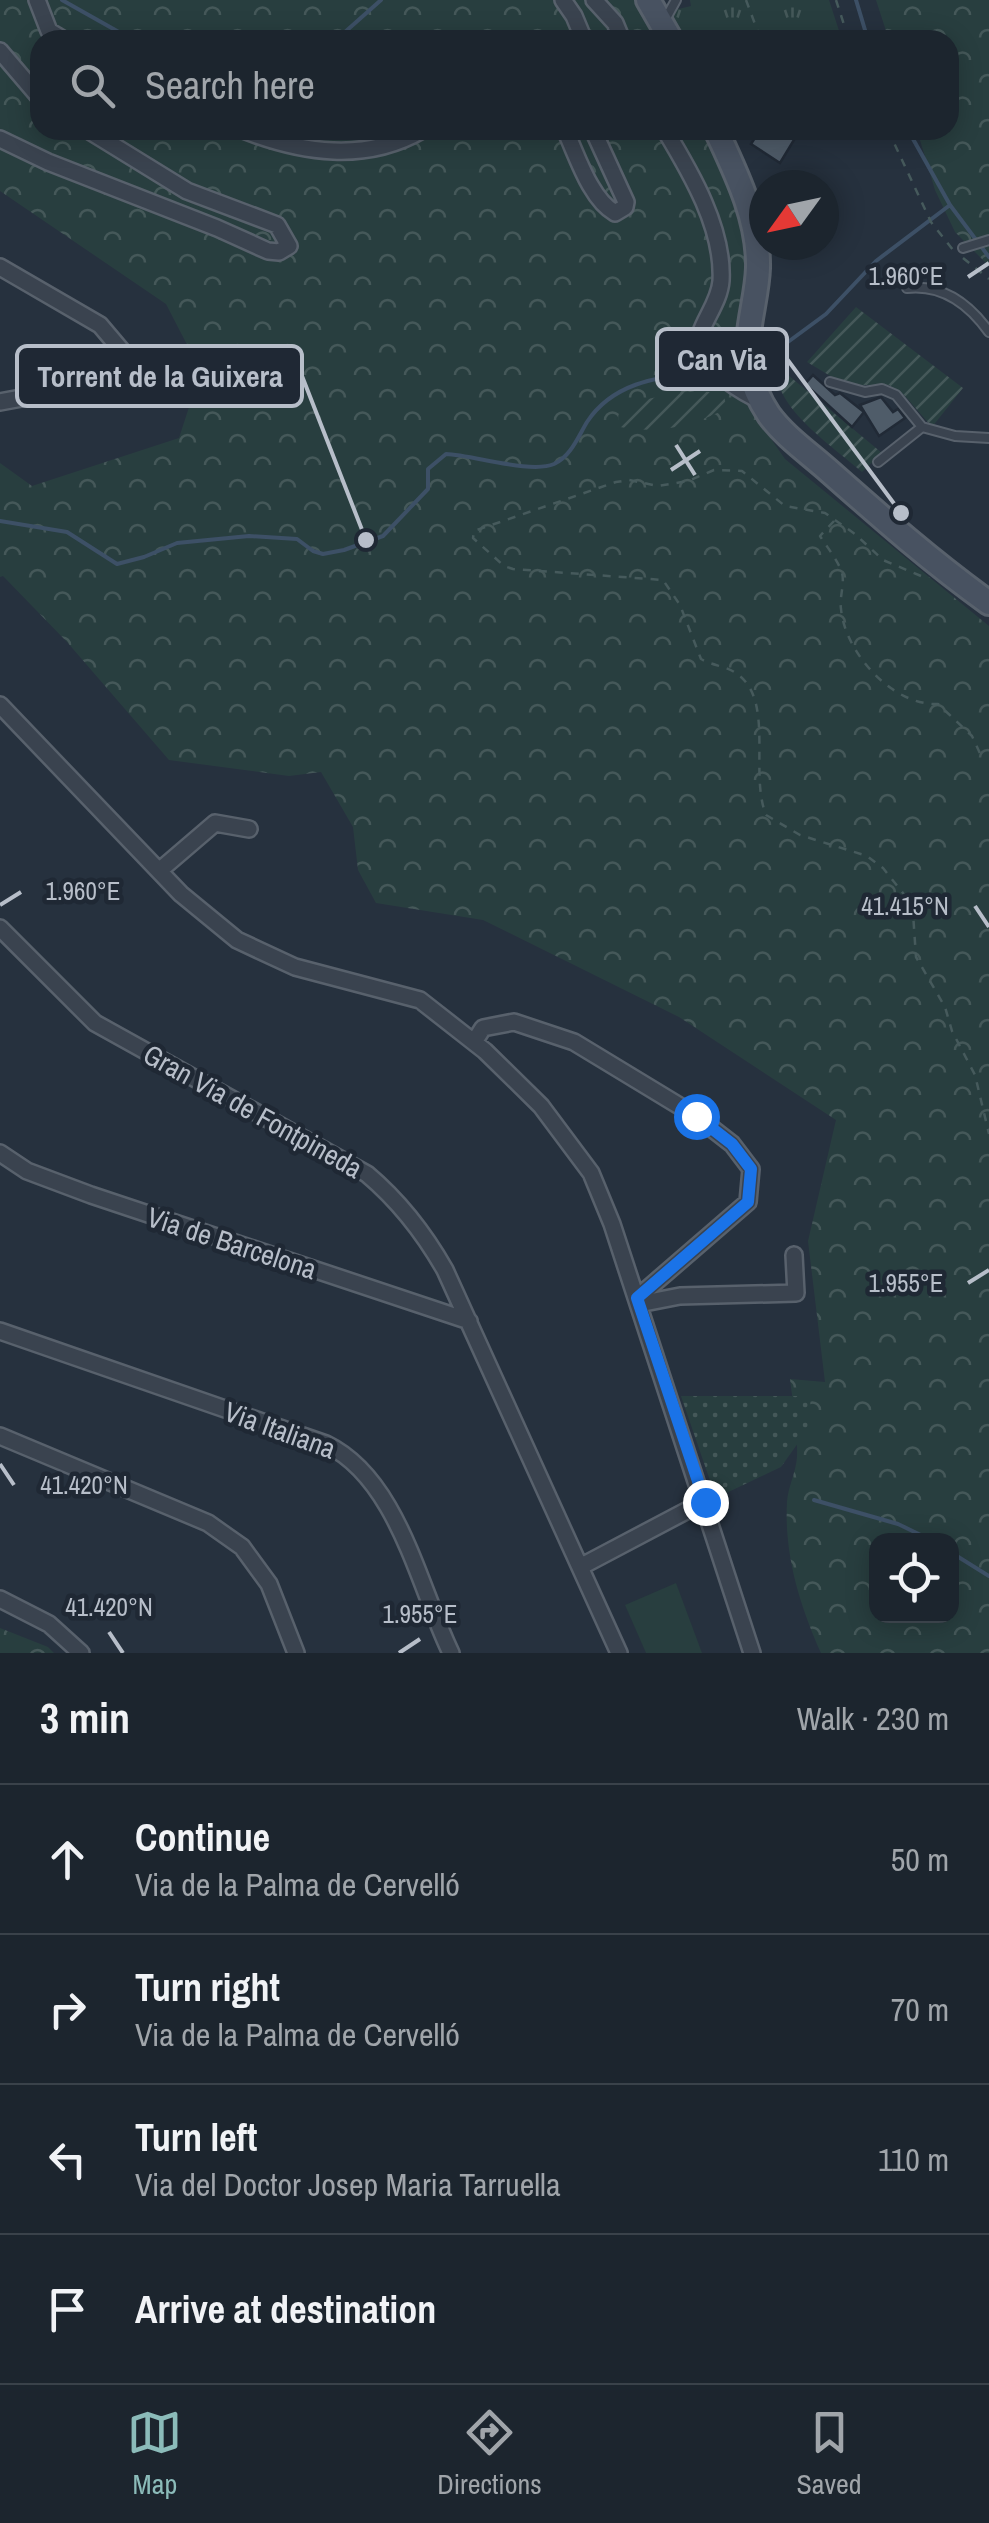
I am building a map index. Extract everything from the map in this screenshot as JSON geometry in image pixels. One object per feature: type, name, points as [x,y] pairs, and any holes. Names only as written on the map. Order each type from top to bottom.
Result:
[{"type":"main road","points":[[648,0],[667,19]]},
{"type":"main road","points":[[720,140],[744,196],[757,249],[748,349],[752,382],[760,400],[772,419],[793,439],[941,568],[989,603]]},
{"type":"street","points":[[37,0],[50,30]]},
{"type":"street","points":[[562,0],[580,30]]},
{"type":"street","points":[[594,0],[618,30]]},
{"type":"street","points":[[0,51],[30,86]]},
{"type":"street","points":[[0,139],[268,251],[279,252],[290,246],[277,224],[187,191],[104,140]]},
{"type":"street","points":[[271,140],[291,147],[362,151],[404,140]]},
{"type":"street","points":[[570,140],[590,183],[615,214],[626,202],[598,140]]},
{"type":"street","points":[[671,140],[692,176],[714,234],[719,261],[719,296],[698,339],[698,350],[735,387],[760,400]]},
{"type":"street","points":[[0,402],[103,383],[118,370],[122,351],[100,325],[1,268]]},
{"type":"street","points":[[710,365],[748,349]]},
{"type":"street","points":[[0,705],[181,894],[237,940],[295,967],[420,1000],[474,1042],[541,1106],[591,1173],[612,1224],[752,1653]]},
{"type":"street","points":[[159,871],[215,824],[248,829]]},
{"type":"street","name":"Gran Via de Fontpineda","points":[[0,928],[95,1023],[367,1174],[400,1204],[431,1246],[469,1321],[619,1653]]},
{"type":"street","points":[[474,1042],[483,1028],[514,1022],[574,1042],[696,1116],[732,1144],[751,1169],[748,1202],[638,1301]]},
{"type":"street","name":"Via de Barcelona","points":[[0,1153],[27,1171],[91,1196],[469,1321]]},
{"type":"street","points":[[638,1301],[680,1296],[796,1294],[794,1255]]},
{"type":"street","name":"Via Italiana","points":[[0,1331],[346,1454],[369,1478],[390,1513],[448,1645]]},
{"type":"street","points":[[0,1436],[208,1522],[242,1548],[268,1584],[296,1653]]},
{"type":"street","points":[[580,1567],[705,1502]]},
{"type":"street","points":[[0,1599],[50,1624],[80,1653]]},
{"type":"street","points":[[436,1653],[435,1647],[448,1645]]},
{"type":"lane","points":[[667,19],[676,0]]},
{"type":"lane","points":[[963,248],[989,240]]},
{"type":"lane","points":[[907,288],[926,286],[950,294],[978,316],[989,332]]},
{"type":"lane","points":[[830,382],[865,392],[882,388],[896,395],[922,427],[955,436],[989,438]]},
{"type":"lane","points":[[878,462],[922,427]]},
{"type":"path","points":[[746,0],[757,30]]},
{"type":"path","points":[[836,0],[846,30]]},
{"type":"path","points":[[893,140],[931,222],[945,242],[989,279]]},
{"type":"path","points":[[941,568],[918,578],[883,560],[856,534],[825,513],[786,506],[742,470],[714,470],[688,481],[658,486],[628,480],[616,482],[509,517],[474,531],[473,538],[504,566],[514,569],[663,580],[680,605],[702,658],[736,672],[752,692],[760,716],[757,762],[760,798],[766,814],[800,835],[867,856],[909,902],[916,957],[945,1007],[952,1031],[975,1075],[989,1134]]},
{"type":"path","points":[[835,520],[820,536],[843,574],[840,610],[855,653],[880,680],[919,705],[938,704],[972,736],[984,760]]},
{"type":"green space","points":[[0,0],[637,0],[652,30],[30,30],[30,140],[707,140],[745,224],[748,269],[735,387],[785,459],[989,626],[989,1653],[821,1653],[800,1599],[787,1522],[797,1457],[790,1379],[825,1382],[808,1241],[836,1120],[679,1017],[483,920],[376,903],[358,870],[353,827],[321,772],[289,776],[169,760],[67,642],[0,577],[0,463],[32,486],[179,438],[205,358],[196,362],[166,304],[0,191]]},
{"type":"green space","points":[[690,0],[829,0],[839,30],[676,30],[666,12],[691,6]]},
{"type":"green space","points":[[876,0],[989,0],[989,266],[955,232],[935,190],[920,140],[959,140],[959,30],[886,30]]},
{"type":"green space","points":[[856,307],[963,388],[932,427],[905,396],[889,385],[857,385],[832,377],[807,362]]},
{"type":"green space","points":[[777,375],[788,375],[882,453],[862,472],[798,415],[780,389]]},
{"type":"green space","points":[[696,391],[723,393],[727,408],[675,427],[620,427],[619,415],[626,407]]},
{"type":"green space","points":[[681,1396],[811,1396],[808,1429],[781,1467],[716,1498]]},
{"type":"green space","points":[[676,1583],[702,1653],[646,1653],[625,1605]]},
{"type":"green space","points":[[0,1628],[48,1647],[54,1653],[0,1653]]},
{"type":"building","points":[[754,140],[794,140],[780,163],[751,144]]},
{"type":"building","points":[[813,375],[835,395],[840,393],[864,412],[852,427],[805,384]]},
{"type":"building","points":[[881,397],[893,412],[898,409],[905,418],[879,436],[860,405]]},
{"type":"waterway","points":[[62,0],[115,30]]},
{"type":"waterway","points":[[347,30],[381,0]]},
{"type":"waterway","points":[[856,0],[865,30]]},
{"type":"waterway","points":[[914,140],[950,205],[989,257]]},
{"type":"waterway","points":[[773,353],[826,314],[876,261],[950,205]]},
{"type":"waterway","points":[[0,521],[67,532],[117,564],[177,543],[249,536],[297,539],[323,554],[344,550],[383,536],[428,489],[428,469],[446,454],[531,467],[554,464],[570,451],[587,422],[609,399],[650,380],[697,373]]},
{"type":"waterway","points":[[814,1500],[917,1533]]},
{"type":"waterway","points":[[959,1557],[989,1576]]},
{"type":"place","name":"Can Via","points":[[901,513]]},
{"type":"place","name":"Torrent de la Guixera","points":[[366,540]]},
{"type":"route","points":[[696,1116],[732,1144],[751,1169],[748,1202],[637,1298],[705,1502]]}]
